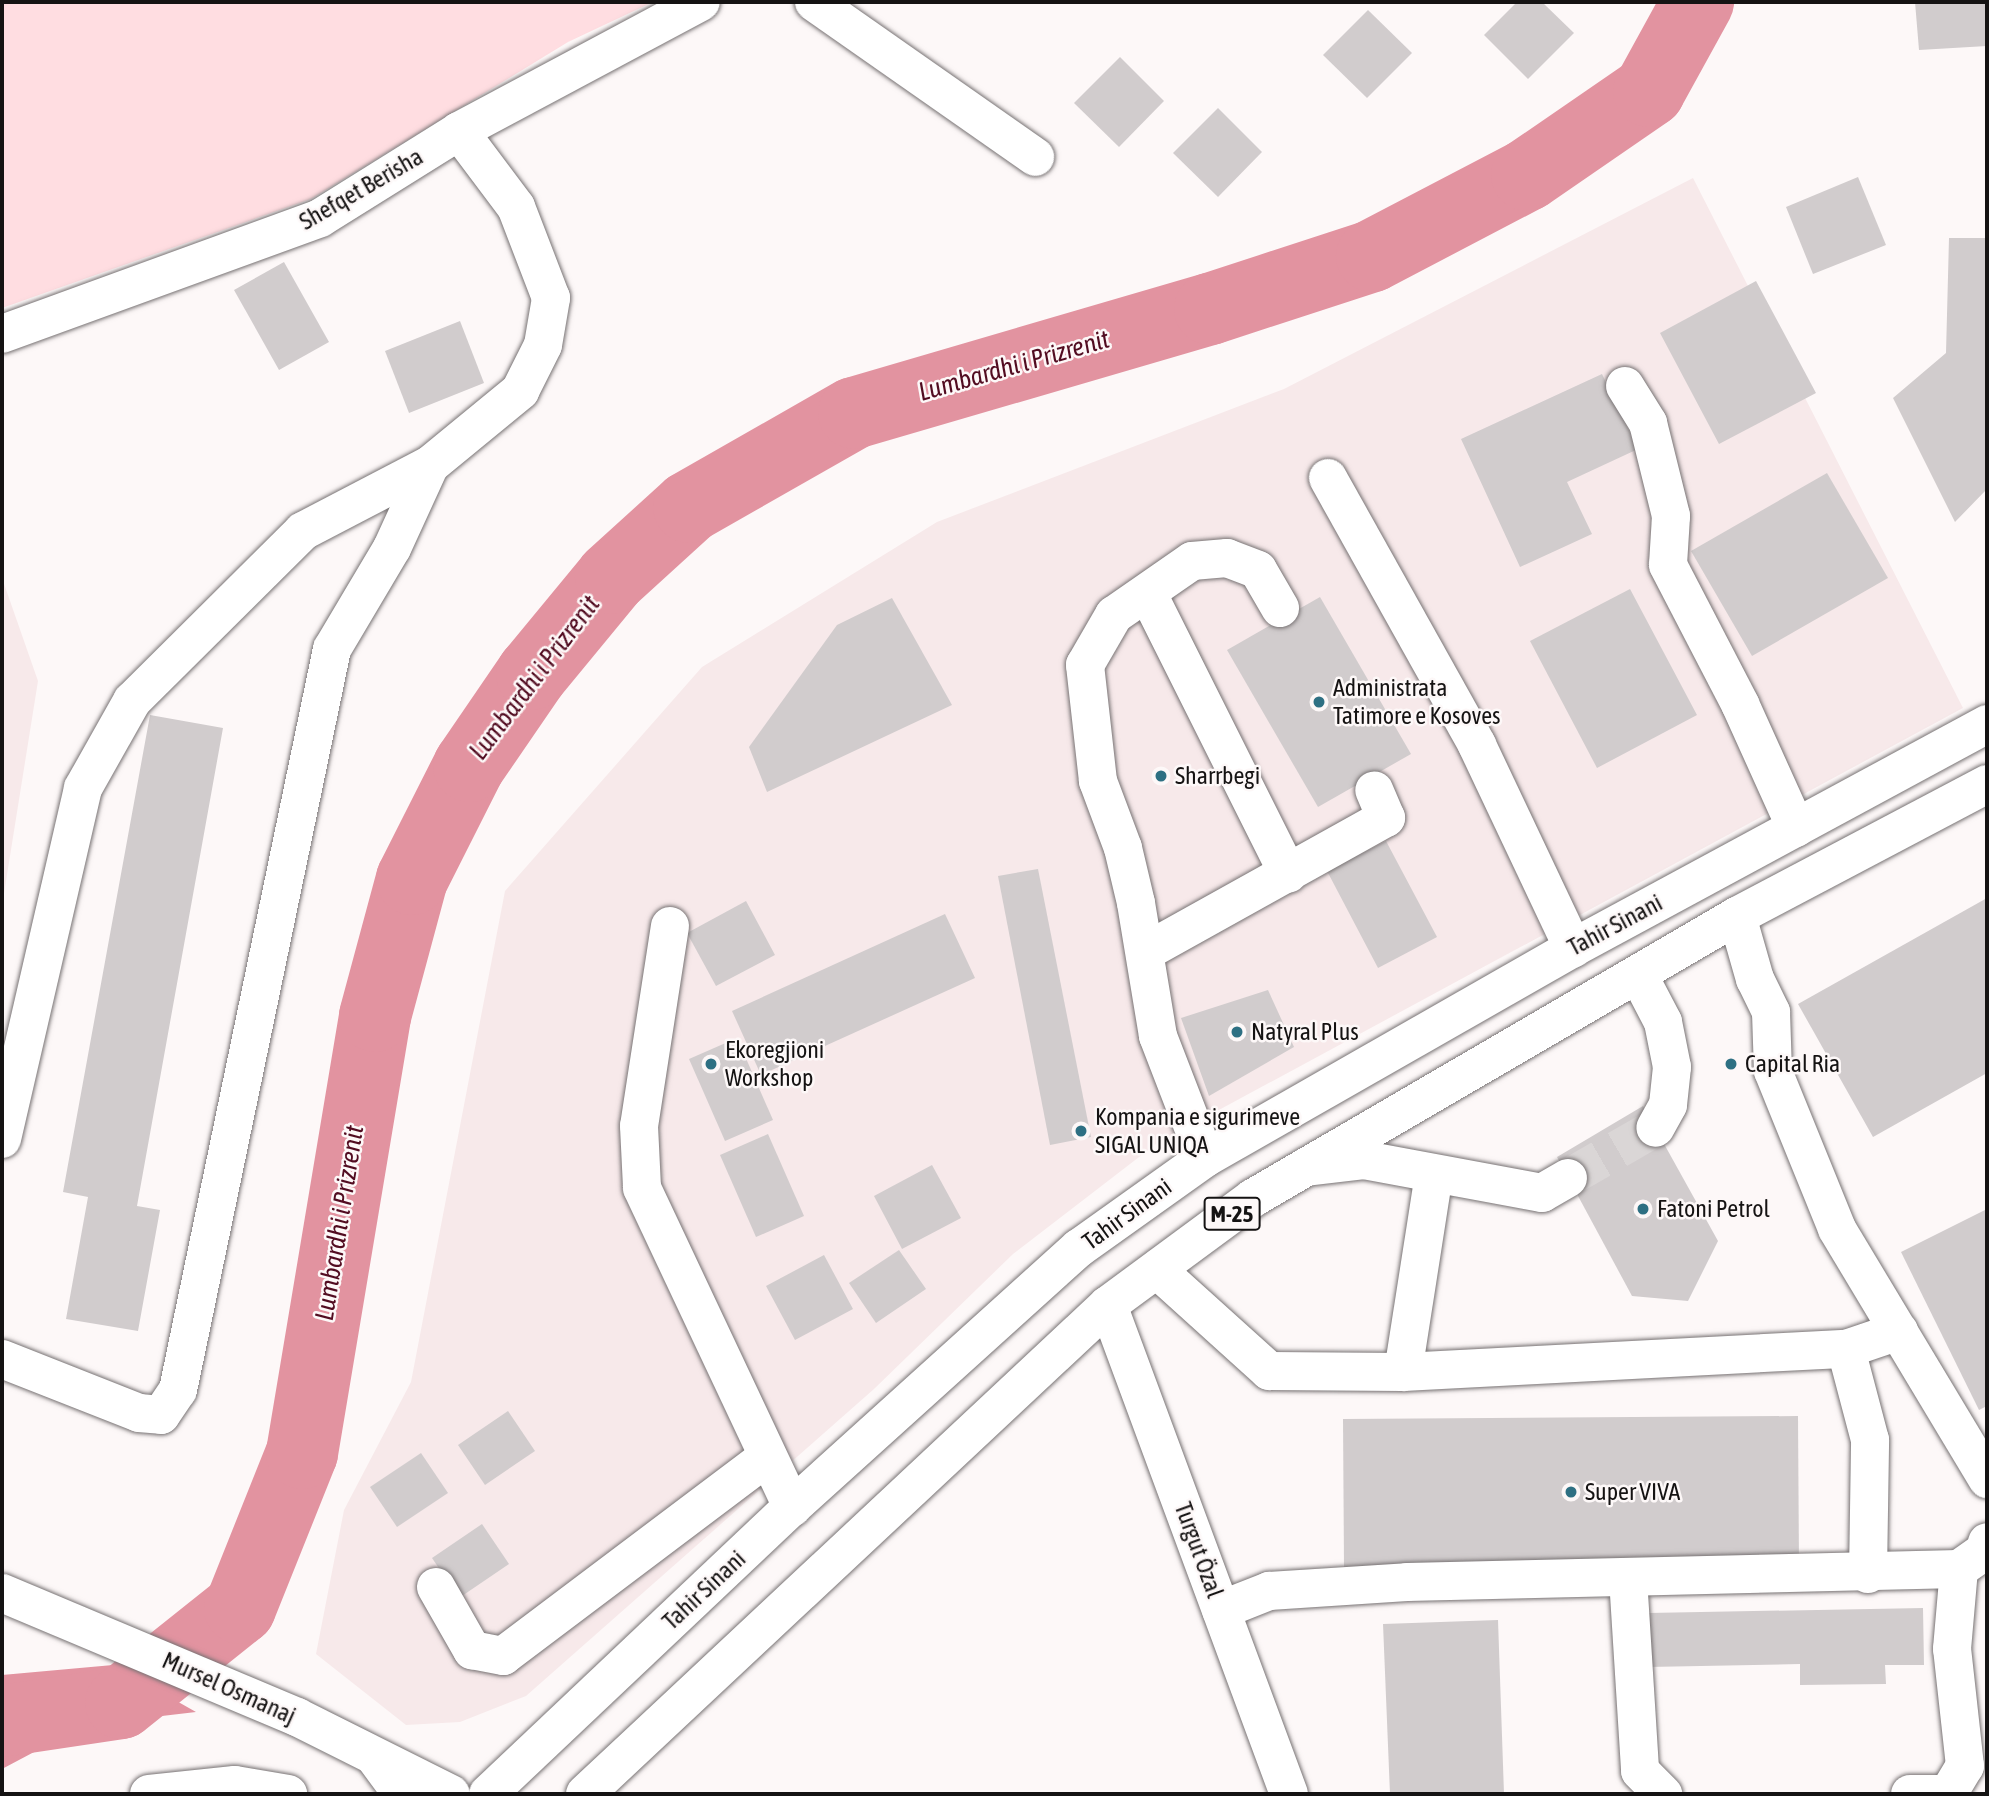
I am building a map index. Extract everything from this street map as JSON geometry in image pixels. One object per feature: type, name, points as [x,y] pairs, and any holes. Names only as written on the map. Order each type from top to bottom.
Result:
[{"type":"main road","name":"Shefqet Berisha","points":[[2,334],[320,218],[459,131],[701,2]]},
{"type":"main road","points":[[814,2],[1035,157]]},
{"type":"main road","points":[[2,1139],[83,788],[132,701],[303,531],[430,465],[520,391],[543,345],[551,298],[516,207],[459,131]]},
{"type":"main road","points":[[1625,386],[1648,423],[1671,516],[1668,565],[1740,704],[1797,828]]},
{"type":"main road","points":[[2,1359],[139,1413],[160,1415],[178,1390],[332,649],[392,548],[430,465]]},
{"type":"main road","points":[[1328,478],[1477,745],[1573,948]]},
{"type":"main road","points":[[1205,1158],[1158,1036],[1145,952],[1123,849],[1098,781],[1085,688],[1085,665],[1097,638],[1114,615],[1192,561],[1227,558],[1258,570],[1280,608]]},
{"type":"main road","points":[[1148,594],[1289,874]]},
{"type":"main road","name":"Tahir Sinani","points":[[488,1794],[792,1507],[1079,1248],[1205,1158],[1573,948],[1987,724]]},
{"type":"main road","name":"M-25","points":[[585,1794],[1108,1305],[1253,1199],[1639,976],[1737,916],[1987,784]]},
{"type":"main road","points":[[1145,952],[1190,923],[1289,874],[1386,818],[1374,790]]},
{"type":"main road","points":[[1737,916],[1755,979],[1771,1012],[1773,1071],[1837,1229],[1987,1479]]},
{"type":"main road","points":[[670,926],[639,1126],[642,1188],[766,1458],[792,1507]]},
{"type":"main road","points":[[1639,976],[1663,1022],[1672,1067],[1668,1105],[1655,1128]]},
{"type":"main road","points":[[1306,1167],[1364,1160],[1542,1193],[1568,1178]]},
{"type":"main road","points":[[1403,1372],[1434,1174]]},
{"type":"main road","points":[[1160,1266],[1164,1276],[1269,1371],[1403,1372],[1846,1349],[1899,1331]]},
{"type":"main road","name":"Turgut Özal","points":[[1108,1305],[1289,1794]]},
{"type":"main road","points":[[1846,1349],[1870,1440],[1868,1574]]},
{"type":"main road","points":[[436,1587],[472,1650],[503,1656],[766,1458]]},
{"type":"main road","points":[[1222,1610],[1269,1591],[1407,1582],[1868,1574],[1980,1554],[1952,1648],[1965,1766],[1948,1794],[1910,1794]]},
{"type":"main road","points":[[1629,1578],[1640,1772],[1663,1794]]},
{"type":"main road","name":"Mursel Osmanaj","points":[[2,1593],[116,1638],[296,1717],[451,1794]]},
{"type":"main road","points":[[376,1759],[402,1794]]},
{"type":"main road","points":[[149,1794],[235,1785],[288,1794]]},
{"type":"shaded area","points":[[2,2],[653,2],[568,42],[311,199],[2,308]]},
{"type":"shaded area","points":[[1693,178],[1963,708],[1156,1144],[1013,1254],[874,1389],[526,1696],[460,1722],[406,1725],[316,1654],[344,1510],[411,1382],[505,891],[702,667],[937,522],[1284,389]]},
{"type":"shaded area","points":[[2,578],[38,681],[2,906]]},
{"type":"shaded area","points":[[113,1665],[196,1712],[85,1725],[2,1769],[2,1675]]},
{"type":"building","points":[[1517,2],[1542,2],[1574,33],[1528,79],[1484,35]]},
{"type":"building","points":[[1915,2],[1987,2],[1987,46],[1919,50]]},
{"type":"building","points":[[1368,10],[1412,53],[1367,98],[1323,55]]},
{"type":"building","points":[[1120,57],[1164,101],[1119,147],[1074,103]]},
{"type":"building","points":[[1218,108],[1262,152],[1218,197],[1173,153]]},
{"type":"building","points":[[1858,177],[1886,245],[1813,274],[1786,207]]},
{"type":"building","points":[[1949,238],[1987,238],[1987,489],[1955,522],[1893,398],[1946,353]]},
{"type":"building","points":[[284,262],[329,342],[279,370],[234,290]]},
{"type":"building","points":[[1756,281],[1816,393],[1719,444],[1660,333]]},
{"type":"building","points":[[460,321],[484,383],[409,413],[385,351]]},
{"type":"building","points":[[1602,374],[1638,449],[1567,482],[1592,534],[1520,567],[1461,439]]},
{"type":"building","points":[[1827,473],[1888,578],[1752,656],[1691,551]]},
{"type":"building","points":[[1630,589],[1697,715],[1597,768],[1530,641]]},
{"type":"building","name":"Administrata Tatimore e Kosoves","points":[[1320,597],[1411,754],[1318,807],[1227,650]]},
{"type":"building","points":[[892,598],[952,705],[767,792],[749,747],[837,625]]},
{"type":"building","points":[[150,715],[223,728],[137,1206],[160,1210],[138,1331],[66,1319],[88,1197],[63,1192]]},
{"type":"building","points":[[1386,841],[1437,937],[1378,968],[1327,871]]},
{"type":"building","points":[[1038,869],[1091,1137],[1050,1145],[998,876]]},
{"type":"building","points":[[1987,898],[1987,1073],[1873,1137],[1798,1004]]},
{"type":"building","points":[[746,901],[775,955],[716,986],[687,933]]},
{"type":"building","points":[[945,914],[975,978],[761,1075],[732,1011]]},
{"type":"building","name":"Natyral Plus","points":[[1268,990],[1294,1047],[1209,1096],[1181,1018]]},
{"type":"building","points":[[737,1038],[773,1120],[725,1141],[689,1059]]},
{"type":"building","name":"Fatoni Petrol","points":[[1643,1106],[1718,1241],[1688,1301],[1632,1296],[1557,1157]]},
{"type":"building","points":[[768,1134],[804,1216],[756,1237],[720,1155]]},
{"type":"building","points":[[932,1165],[961,1218],[902,1249],[874,1196]]},
{"type":"building","points":[[1987,1209],[1987,1406],[1979,1410],[1901,1252]]},
{"type":"building","points":[[899,1250],[926,1289],[876,1323],[849,1283]]},
{"type":"building","points":[[824,1255],[853,1309],[795,1340],[766,1286]]},
{"type":"building","points":[[508,1411],[535,1451],[485,1485],[458,1445]]},
{"type":"building","name":"Super VIVA","points":[[1798,1416],[1799,1565],[1344,1567],[1343,1419]]},
{"type":"building","points":[[421,1453],[448,1493],[397,1527],[370,1487]]},
{"type":"building","points":[[482,1524],[509,1564],[459,1598],[432,1558]]},
{"type":"building","points":[[1923,1608],[1924,1665],[1885,1665],[1886,1684],[1800,1685],[1800,1664],[1648,1667],[1648,1613]]},
{"type":"building","points":[[1498,1620],[1504,1794],[1390,1794],[1383,1624]]},
{"type":"waterway","name":"Lumbardhi i Prizrenit","points":[[2,1721],[121,1703],[240,1608],[302,1453],[375,1016],[412,879],[469,766],[532,674],[611,578],[689,507],[854,413],[1210,309],[1372,256],[1527,175],[1649,91],[1698,2]]},
{"type":"tunnel","points":[[1568,1178],[1655,1128]]},
{"type":"place","name":"Administrata Tatimore e Kosoves","points":[[1319,702]]},
{"type":"place","name":"Sharrbegi","points":[[1161,776]]},
{"type":"place","name":"Natyral Plus","points":[[1237,1032]]},
{"type":"place","name":"Ekoregjioni Workshop","points":[[711,1064]]},
{"type":"place","name":"Capital Ria","points":[[1731,1064]]},
{"type":"place","name":"Kompania e sigurimeve SIGAL UNIQA","points":[[1081,1131]]},
{"type":"place","name":"Fatoni Petrol","points":[[1643,1209]]},
{"type":"place","name":"Super VIVA","points":[[1571,1492]]}]
